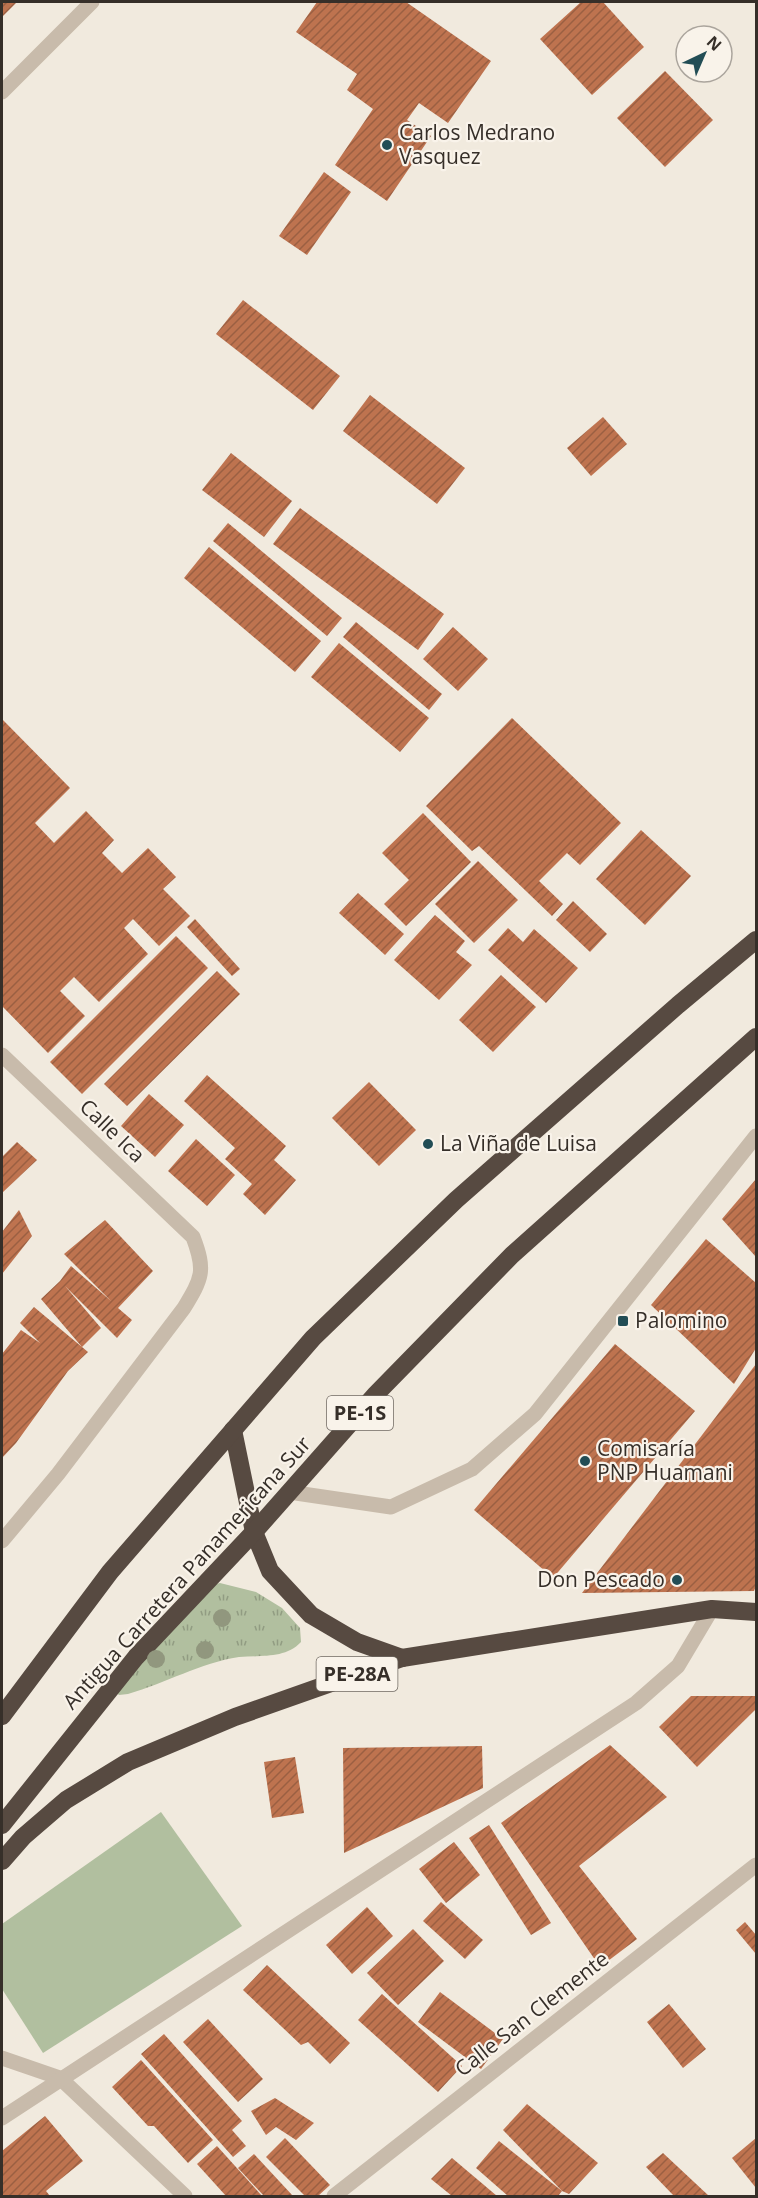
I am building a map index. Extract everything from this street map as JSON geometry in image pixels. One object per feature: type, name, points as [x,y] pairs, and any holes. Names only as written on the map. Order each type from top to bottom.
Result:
[{"type":"highway","points":[[2,1716],[110,1572],[313,1338],[456,1200],[678,1005],[756,940]]},
{"type":"highway","name":"Antigua Carretera Panamericana Sur","points":[[2,1826],[136,1657],[254,1532],[376,1394],[512,1255],[756,1037]]},
{"type":"highway","name":"PE-28A","points":[[233,1430],[254,1532],[270,1571],[311,1615],[357,1642],[402,1658]]},
{"type":"highway","name":"PE-28A","points":[[2,1860],[23,1837],[66,1800],[128,1762],[235,1718],[402,1658],[712,1610],[756,1611]]},
{"type":"street","points":[[2,92],[92,2]]},
{"type":"street","name":"Calle Ica","points":[[2,1055],[193,1238],[201,1258],[200,1283],[184,1308],[58,1474],[2,1541]]},
{"type":"street","points":[[289,1492],[391,1507],[472,1469],[535,1414],[756,1136]]},
{"type":"street","points":[[2,2118],[636,1703],[678,1666],[712,1610]]},
{"type":"street","name":"Calle San Clemente","points":[[334,2196],[756,1865]]},
{"type":"street","points":[[2,2058],[60,2078],[185,2196]]},
{"type":"green space","points":[[220,1583],[256,1592],[282,1608],[300,1628],[301,1642],[280,1654],[225,1660],[128,1694],[119,1695],[111,1688],[209,1586]]},
{"type":"green space","points":[[161,1812],[242,1926],[43,2053],[2,1989],[2,1924]]},
{"type":"building","points":[[2,2],[17,2],[2,17]]},
{"type":"building","points":[[317,2],[406,2],[491,61],[448,123],[419,103],[407,120],[431,136],[387,201],[335,165],[373,109],[347,90],[357,74],[296,32]]},
{"type":"building","points":[[581,2],[603,2],[644,47],[592,95],[540,39]]},
{"type":"building","points":[[665,71],[674,80],[674,84],[678,84],[713,120],[665,167],[617,118]]},
{"type":"building","points":[[324,172],[351,192],[307,255],[279,236]]},
{"type":"building","points":[[243,300],[340,376],[313,410],[216,334]]},
{"type":"building","points":[[370,395],[465,468],[437,504],[343,431]]},
{"type":"building","points":[[603,417],[627,444],[591,476],[567,448]]},
{"type":"building","points":[[231,453],[292,501],[264,537],[202,490]]},
{"type":"building","points":[[300,508],[444,614],[418,650],[273,544]]},
{"type":"building","points":[[228,523],[342,618],[327,636],[213,541]]},
{"type":"building","points":[[209,547],[321,641],[295,672],[184,578]]},
{"type":"building","points":[[356,622],[442,694],[429,710],[343,637]]},
{"type":"building","points":[[453,627],[488,659],[458,691],[423,659]]},
{"type":"building","points":[[339,643],[429,718],[400,752],[311,677]]},
{"type":"building","points":[[512,718],[621,823],[580,865],[567,853],[539,881],[563,904],[552,916],[479,846],[472,851],[426,806]]},
{"type":"building","points":[[2,719],[70,788],[35,823],[54,843],[86,811],[114,840],[102,853],[122,873],[148,848],[176,877],[163,889],[190,916],[159,946],[133,919],[124,928],[148,954],[99,1002],[74,977],[60,991],[85,1016],[48,1053],[2,1006]]},
{"type":"building","points":[[423,813],[471,862],[406,926],[384,904],[409,880],[382,853]]},
{"type":"building","points":[[641,830],[691,876],[645,925],[596,879]]},
{"type":"building","points":[[478,861],[518,900],[474,943],[435,904]]},
{"type":"building","points":[[358,893],[404,934],[385,955],[339,913]]},
{"type":"building","points":[[573,901],[607,934],[590,952],[556,920]]},
{"type":"building","points":[[435,915],[465,941],[456,952],[472,965],[439,1000],[394,960]]},
{"type":"building","points":[[195,919],[240,969],[232,976],[187,927]]},
{"type":"building","points":[[508,928],[523,942],[534,929],[578,968],[546,1003],[488,950]]},
{"type":"building","points":[[176,936],[208,968],[82,1094],[50,1062]]},
{"type":"building","points":[[217,971],[240,994],[127,1106],[104,1084]]},
{"type":"building","points":[[501,975],[536,1007],[493,1052],[459,1020]]},
{"type":"building","points":[[207,1075],[286,1146],[274,1160],[296,1180],[265,1215],[243,1194],[252,1184],[225,1159],[235,1148],[184,1101]]},
{"type":"building","points":[[369,1082],[416,1130],[379,1166],[332,1118]]},
{"type":"building","points":[[149,1094],[184,1125],[155,1157],[121,1126]]},
{"type":"building","points":[[196,1139],[235,1175],[207,1206],[168,1171]]},
{"type":"building","points":[[17,1142],[37,1160],[2,1193],[2,1157]]},
{"type":"building","points":[[756,1179],[756,1257],[722,1219]]},
{"type":"building","points":[[19,1210],[32,1236],[2,1274],[2,1232]]},
{"type":"building","points":[[105,1220],[153,1271],[118,1308],[132,1320],[117,1338],[65,1286],[101,1328],[82,1347],[41,1299],[60,1281],[71,1266],[111,1301],[64,1254]]},
{"type":"building","points":[[706,1239],[756,1283],[756,1348],[734,1384],[651,1305]]},
{"type":"building","points":[[34,1307],[88,1352],[68,1371],[16,1443],[2,1458],[2,1354],[21,1330],[40,1343],[20,1323]]},
{"type":"building","name":"Comisaría PNP Huamani","points":[[615,1344],[695,1411],[553,1578],[474,1510]]},
{"type":"building","points":[[756,1364],[756,1586],[754,1591],[582,1593]]},
{"type":"building","points":[[691,1696],[756,1696],[756,1709],[697,1767],[659,1727]]},
{"type":"building","points":[[610,1745],[667,1797],[579,1866],[637,1939],[600,1967],[501,1823]]},
{"type":"building","points":[[482,1746],[483,1788],[344,1853],[343,1748]]},
{"type":"building","points":[[295,1757],[304,1813],[272,1818],[264,1762]]},
{"type":"building","points":[[489,1825],[551,1923],[531,1935],[469,1838]]},
{"type":"building","points":[[454,1842],[480,1875],[446,1903],[419,1869]]},
{"type":"building","points":[[441,1902],[483,1940],[465,1959],[423,1921]]},
{"type":"building","points":[[367,1907],[393,1936],[352,1974],[326,1945]]},
{"type":"building","points":[[745,1922],[756,1935],[756,1954],[736,1930]]},
{"type":"building","points":[[413,1929],[444,1961],[398,2005],[367,1973]]},
{"type":"building","points":[[267,1965],[350,2043],[330,2064],[308,2042],[301,2045],[243,1990]]},
{"type":"building","points":[[440,1992],[503,2039],[481,2069],[418,2022]]},
{"type":"building","points":[[382,1994],[462,2066],[438,2092],[358,2020]]},
{"type":"building","points":[[669,2004],[706,2049],[683,2068],[647,2022]]},
{"type":"building","points":[[208,2019],[263,2079],[238,2102],[183,2042]]},
{"type":"building","points":[[164,2034],[242,2121],[232,2130],[246,2146],[233,2157],[141,2054]]},
{"type":"building","points":[[141,2060],[213,2140],[188,2163],[154,2126],[148,2126],[112,2087]]},
{"type":"building","points":[[275,2098],[314,2123],[296,2140],[276,2127],[266,2135],[251,2111]]},
{"type":"building","points":[[527,2104],[598,2163],[569,2194],[562,2191],[503,2130]]},
{"type":"building","points":[[45,2116],[83,2161],[46,2191],[50,2196],[2,2196],[2,2151]]},
{"type":"building","points":[[285,2138],[330,2185],[318,2196],[305,2196],[266,2157]]},
{"type":"building","points":[[756,2138],[756,2188],[732,2158]]},
{"type":"building","points":[[499,2141],[562,2191],[558,2196],[508,2196],[476,2168]]},
{"type":"building","points":[[217,2146],[262,2196],[226,2196],[197,2164]]},
{"type":"building","points":[[663,2153],[709,2196],[674,2196],[646,2167]]},
{"type":"building","points":[[254,2154],[293,2196],[264,2196],[238,2168]]},
{"type":"building","points":[[452,2158],[497,2196],[452,2196],[431,2179]]},
{"type":"place","name":"Carlos Medrano Vasquez","points":[[387,145]]},
{"type":"place","name":"La Viña de Luisa","points":[[428,1144]]},
{"type":"place","name":"Palomino","points":[[623,1321]]},
{"type":"place","name":"Comisaría PNP Huamani","points":[[585,1461]]},
{"type":"place","name":"Don Pescado","points":[[677,1580]]}]
